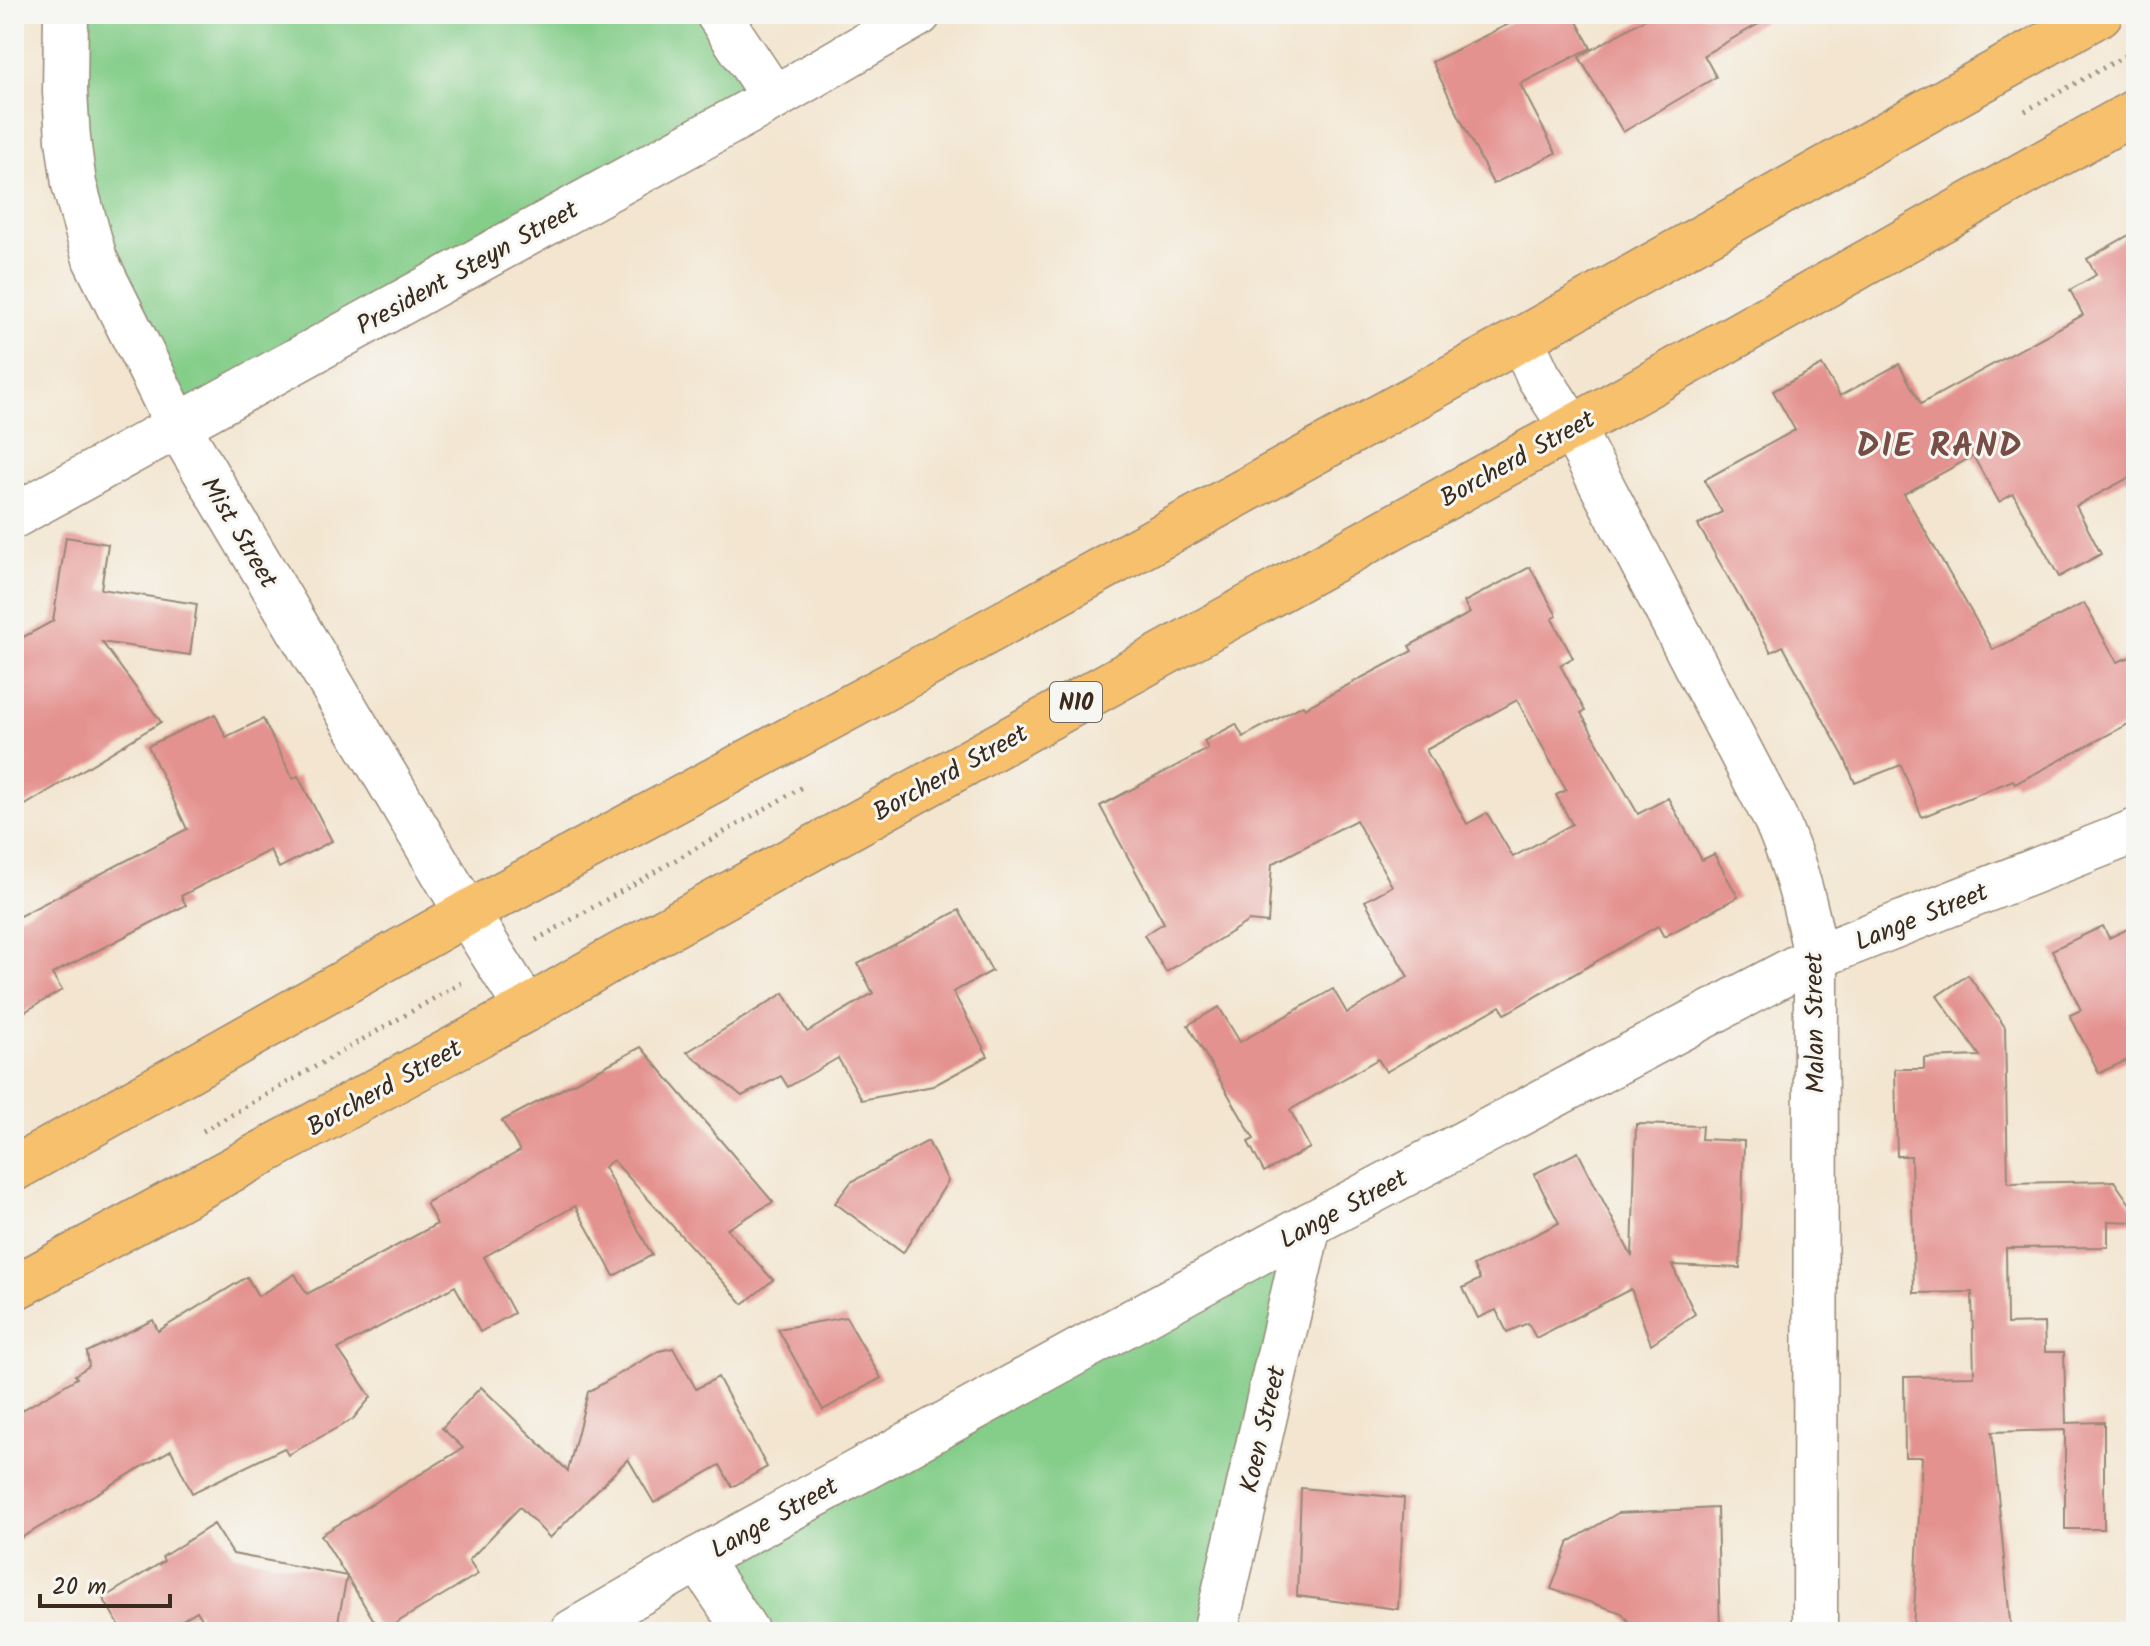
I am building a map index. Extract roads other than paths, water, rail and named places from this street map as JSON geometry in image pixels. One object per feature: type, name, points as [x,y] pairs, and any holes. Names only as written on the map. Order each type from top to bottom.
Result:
[{"type":"highway","points":[[14,1169],[467,913],[1521,339],[2100,14]]},
{"type":"highway","name":"Borcherd Street","points":[[14,1288],[527,1009],[2136,111]]},
{"type":"street","name":"Mist Street","points":[[66,14],[68,139],[74,184],[95,259],[178,426],[527,1009]]},
{"type":"street","points":[[718,14],[774,98]]},
{"type":"street","name":"President Steyn Street","points":[[14,516],[774,98],[919,14]]},
{"type":"street","name":"Malan Street","points":[[1521,339],[1539,377],[1572,428],[1775,818],[1793,857],[1804,897],[1816,957],[1815,1632]]},
{"type":"street","name":"Lange Street","points":[[572,1632],[698,1559],[1309,1225],[1816,957],[2136,831]]},
{"type":"street","name":"Koen Street","points":[[1215,1632],[1309,1225]]},
{"type":"street","points":[[698,1559],[747,1632]]},
{"type":"district","name":"DIE RAND","points":[[1940,444]]}]
